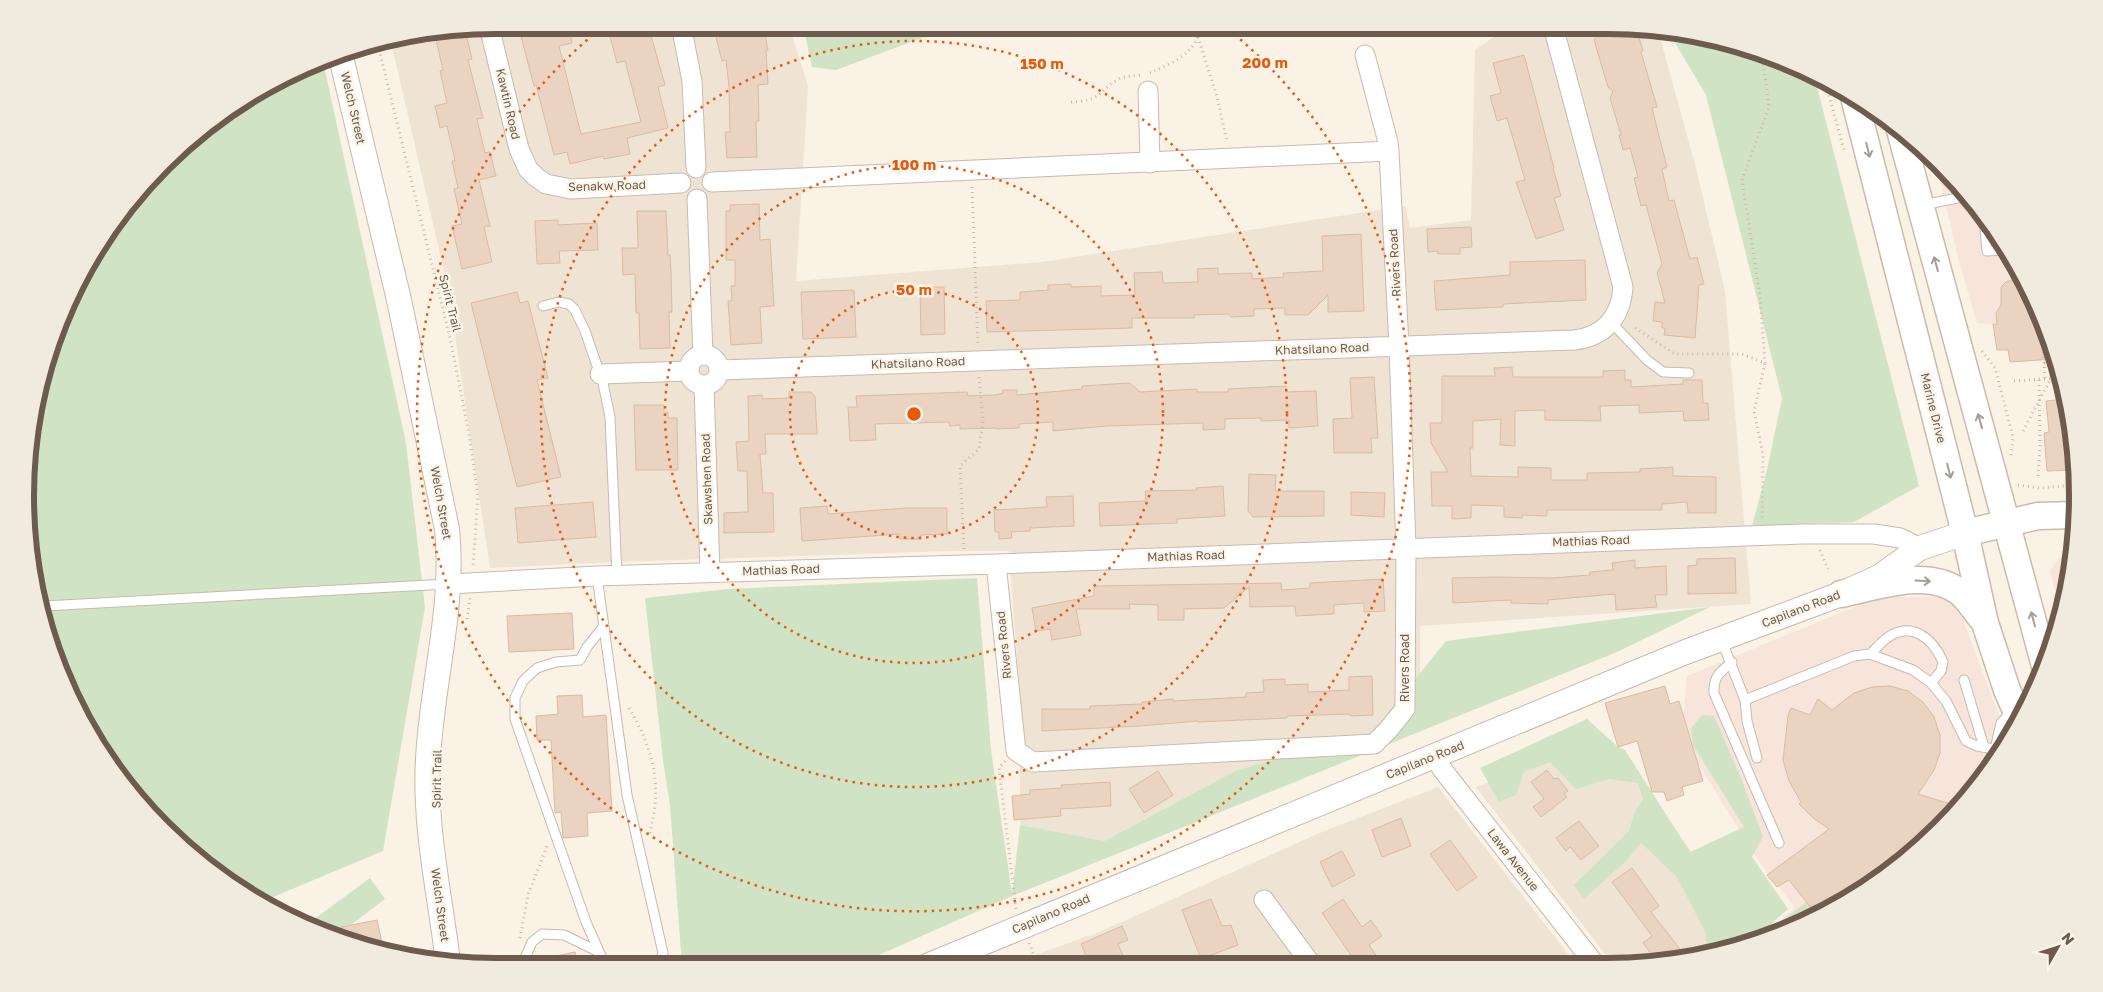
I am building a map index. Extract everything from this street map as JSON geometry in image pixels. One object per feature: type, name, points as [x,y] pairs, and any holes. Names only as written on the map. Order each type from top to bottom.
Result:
[{"type":"main road","name":"Marine Drive","points":[[1857,107],[1965,534],[1985,623],[2007,690],[2019,705]]},
{"type":"main road","points":[[1903,141],[2008,523],[2042,653]]},
{"type":"main road","points":[[1965,534],[2040,516],[2068,515]]},
{"type":"main road","points":[[1965,534],[1978,542],[1990,566],[2012,657],[2020,703]]},
{"type":"main road","points":[[1841,594],[1907,580],[1938,582],[1958,591],[1985,623]]},
{"type":"street","name":"Kawtin Road","points":[[491,34],[519,149],[528,169],[536,177]]},
{"type":"street","points":[[683,34],[692,81],[696,168]]},
{"type":"street","points":[[1555,34],[1621,277],[1622,297],[1614,319]]},
{"type":"street","name":"Rivers Road","points":[[996,564],[1016,750],[1033,762],[1374,744],[1405,709],[1406,548],[1399,346],[1389,151],[1364,55]]},
{"type":"street","name":"Welch Street","points":[[342,60],[399,300],[440,489],[449,547],[449,584],[429,737],[427,778],[432,846],[447,955]]},
{"type":"street","points":[[1148,91],[1150,163]]},
{"type":"street","points":[[718,182],[708,194],[697,199],[686,195],[681,183],[683,176],[696,168],[706,172],[718,182],[1389,151]]},
{"type":"street","name":"Senakw Road","points":[[536,177],[546,184],[571,189],[681,183]]},
{"type":"street","points":[[697,199],[703,355]]},
{"type":"street","name":"Khatsilano Road","points":[[720,370],[1585,339],[1604,330],[1614,319]]},
{"type":"street","points":[[703,355],[715,359],[720,370],[715,381],[704,386],[694,382],[689,371],[690,364],[695,358],[703,355]]},
{"type":"street","points":[[600,374],[689,371]]},
{"type":"street","name":"Skawshen Road","points":[[704,386],[710,572]]},
{"type":"street","name":"Mathias Road","points":[[449,584],[597,576],[996,564],[1737,536],[1874,534],[1900,538],[1920,548]]},
{"type":"street","name":"Capilano Road","points":[[946,958],[1721,639],[1841,594],[1879,577],[1920,548],[1965,534]]},
{"type":"street","name":"Lawa Avenue","points":[[1435,756],[1442,769],[1590,958]]},
{"type":"street","points":[[1264,900],[1307,958]]},
{"type":"lane","points":[[1920,205],[1960,197]]},
{"type":"lane","points":[[1985,231],[1987,251],[1998,250]]},
{"type":"lane","points":[[543,306],[559,302],[569,304],[575,310],[585,331],[600,374],[610,417],[617,576]]},
{"type":"lane","points":[[1614,319],[1647,360],[1663,372],[1688,373]]},
{"type":"lane","points":[[597,576],[627,795],[663,953],[661,958]]},
{"type":"lane","points":[[48,606],[449,584]]},
{"type":"lane","points":[[601,958],[586,922],[515,719],[515,698],[523,681],[537,668],[556,662],[580,660],[604,626]]},
{"type":"lane","points":[[1870,654],[1888,637],[1901,632],[1910,631],[1923,634],[1932,642],[1943,662],[1941,671],[1931,682]]},
{"type":"lane","points":[[1721,639],[1746,700],[1747,721],[1757,758]]},
{"type":"lane","points":[[1746,700],[1854,656],[1870,654],[1913,670],[1931,682],[1946,702],[1966,741],[1977,746],[1994,749]]},
{"type":"lane","points":[[1732,662],[1718,673],[1714,680],[1714,693],[1778,843]]},
{"type":"lane","points":[[1964,680],[1984,747]]},
{"type":"lane","points":[[1998,741],[2001,723],[2015,712]]},
{"type":"lane","points":[[525,958],[532,942],[542,934],[564,935],[598,952]]},
{"type":"path","points":[[1198,34],[1217,97],[1231,159]]},
{"type":"path","points":[[1071,102],[1090,101],[1099,96],[1118,79],[1150,73],[1190,51],[1198,37]]},
{"type":"path","name":"Spirit Trail","points":[[379,49],[450,338],[469,434],[478,496],[473,570]]},
{"type":"path","points":[[1761,60],[1764,66],[1769,107],[1742,180],[1760,296],[1765,363],[1754,411],[1762,455],[1762,520]]},
{"type":"path","points":[[965,565],[960,466],[979,449],[983,422],[971,170]]},
{"type":"path","points":[[1614,319],[1675,354],[1742,354],[1765,363]]},
{"type":"path","points":[[2043,342],[2044,379]]},
{"type":"path","points":[[2044,363],[2049,363]]},
{"type":"path","points":[[2014,382],[2051,378]]},
{"type":"path","points":[[2023,431],[2051,378]]},
{"type":"path","points":[[2038,476],[2039,379]]},
{"type":"path","points":[[2011,481],[2034,488],[2069,486]]},
{"type":"path","points":[[1818,545],[1828,569]]},
{"type":"path","points":[[467,621],[470,594]]},
{"type":"path","points":[[612,682],[637,723],[652,756],[656,782],[656,813],[642,863]]},
{"type":"path","points":[[1016,750],[999,768],[1017,912]]},
{"type":"path","points":[[520,941],[520,932],[528,895],[554,829]]},
{"type":"path","points":[[1026,935],[1035,958]]},
{"type":"shaded area","points":[[496,34],[792,34],[808,86],[796,281],[1042,262],[1405,206],[1410,228],[1471,220],[1475,50],[1498,34],[1607,34],[1660,37],[1696,168],[1725,291],[1751,604],[1420,626],[1420,690],[1372,732],[1237,770],[1104,841],[1021,874],[1019,685],[1009,551],[950,551],[490,568],[448,289],[392,46],[406,43],[466,35]]},
{"type":"shaded area","points":[[1938,174],[1955,191],[1991,239],[2022,292],[2036,323],[2005,325],[1977,323],[1959,261]]},
{"type":"shaded area","points":[[2060,557],[2065,557],[2057,599],[2050,571]]},
{"type":"shaded area","points":[[1879,597],[1948,597],[1963,620],[2005,731],[1991,753],[1955,801],[1912,844],[1864,880],[1838,896],[1811,911],[1772,928],[1795,908],[1758,860],[1686,744],[1682,731],[1687,676]]},
{"type":"shaded area","points":[[1611,740],[1752,935],[1697,949],[1667,954],[1608,958],[1476,787]]},
{"type":"shaded area","points":[[1438,787],[1571,958],[1027,958],[1102,931],[1317,834]]},
{"type":"green space","points":[[805,34],[931,34],[836,70],[812,67]]},
{"type":"green space","points":[[1673,39],[1756,58],[1816,84],[1919,486],[1854,522],[1752,526],[1767,470],[1782,398],[1706,95]]},
{"type":"green space","points":[[324,67],[406,443],[425,607],[383,851],[269,898],[239,880],[191,844],[148,801],[129,777],[112,753],[81,700],[58,645],[50,616],[38,556],[35,526],[35,466],[38,436],[50,376],[58,347],[81,292],[112,239],[148,191],[191,148],[239,112],[265,96],[292,81]]},
{"type":"green space","points":[[977,578],[991,750],[1012,894],[1020,825],[1104,841],[1237,770],[1372,732],[1446,641],[1710,607],[1617,652],[1012,896],[872,958],[681,958],[670,805],[663,761],[645,598],[728,589]]},
{"type":"green space","points":[[1702,715],[1714,716],[1741,778],[1763,837],[1752,857],[1788,909],[1763,931],[1706,947],[1706,934],[1677,877],[1641,843],[1627,860],[1584,899],[1574,885],[1629,831],[1634,814],[1643,799],[1638,783],[1609,779],[1576,789],[1550,762],[1524,772],[1516,795],[1499,802],[1480,768],[1587,719],[1618,747],[1625,750],[1690,852],[1744,827],[1693,745],[1691,728]]},
{"type":"green space","points":[[370,878],[385,899],[342,932],[313,920]]},
{"type":"green space","points":[[1806,902],[1813,910],[1784,923],[1776,926]]},
{"type":"building","points":[[520,34],[570,34],[572,43],[559,46],[581,134],[641,122],[625,61],[617,63],[609,34],[651,34],[665,85],[658,87],[668,128],[627,138],[630,154],[604,159],[603,156],[570,164],[567,152],[554,155],[536,85],[534,86]]},
{"type":"building","points":[[715,34],[765,34],[768,50],[766,51],[768,84],[758,85],[757,157],[727,158],[725,132],[730,132],[729,87],[726,60],[722,61]]},
{"type":"building","points":[[1603,34],[1638,35],[1643,51],[1641,52],[1657,107],[1652,108],[1667,167],[1662,169],[1669,201],[1674,200],[1690,259],[1697,257],[1704,284],[1699,285],[1695,338],[1664,335],[1665,328],[1662,328],[1662,322],[1653,321],[1655,302],[1665,303],[1657,273],[1662,264],[1646,205],[1641,206],[1634,178],[1638,177],[1630,148],[1623,150],[1619,135],[1621,135],[1610,98],[1613,91],[1608,87],[1594,40],[1597,36]]},
{"type":"building","points":[[466,35],[472,59],[468,60],[483,118],[477,119],[485,153],[490,152],[496,176],[479,180],[490,226],[484,227],[492,262],[462,269],[452,226],[462,224],[454,189],[458,188],[452,161],[455,161],[447,126],[440,128],[435,106],[447,103],[440,71],[443,70],[436,38]]},
{"type":"building","points":[[1524,55],[1561,196],[1554,198],[1564,230],[1536,239],[1516,182],[1525,180],[1507,118],[1497,121],[1490,96],[1501,93],[1493,63]]},
{"type":"building","points":[[759,204],[760,240],[770,239],[774,306],[760,307],[762,343],[731,345],[728,301],[732,301],[731,286],[735,286],[735,260],[726,260],[726,211],[730,211],[730,205]]},
{"type":"building","points":[[637,211],[666,211],[668,255],[670,255],[671,273],[672,312],[669,312],[670,348],[640,349],[639,313],[636,313],[635,274],[623,275],[622,248],[638,248]]},
{"type":"building","points":[[558,220],[558,225],[597,223],[598,250],[559,251],[560,263],[537,264],[535,221]]},
{"type":"building","points":[[1471,227],[1472,247],[1460,248],[1460,254],[1438,254],[1438,251],[1428,252],[1427,229]]},
{"type":"building","points":[[1361,234],[1364,311],[1328,312],[1328,295],[1308,315],[1285,315],[1285,308],[1254,309],[1254,316],[1231,317],[1228,314],[1194,315],[1194,318],[1132,318],[1132,328],[987,332],[986,301],[1020,300],[1020,292],[1048,290],[1048,285],[1071,284],[1071,287],[1101,286],[1101,296],[1135,295],[1134,273],[1162,272],[1163,283],[1198,282],[1197,269],[1218,268],[1218,274],[1252,273],[1252,279],[1284,277],[1283,273],[1323,271],[1322,236]]},
{"type":"building","points":[[1585,260],[1586,300],[1503,304],[1503,307],[1436,310],[1434,281],[1510,275],[1510,262]]},
{"type":"building","points":[[2007,281],[2016,281],[2034,319],[2048,359],[2010,362],[2008,350],[1997,350],[1993,324],[1997,325],[1996,313],[2001,305],[2001,287]]},
{"type":"building","points":[[920,287],[944,287],[945,334],[921,335]]},
{"type":"building","points":[[854,290],[856,337],[803,339],[801,292]]},
{"type":"building","points":[[517,292],[520,303],[528,301],[548,378],[537,380],[561,477],[517,487],[471,303]]},
{"type":"building","points":[[1512,367],[1513,377],[1603,377],[1603,371],[1625,370],[1625,380],[1631,380],[1631,387],[1683,384],[1683,380],[1702,380],[1703,403],[1708,403],[1709,420],[1684,421],[1683,411],[1639,413],[1639,405],[1600,406],[1601,421],[1545,420],[1545,410],[1515,411],[1515,446],[1500,445],[1501,419],[1473,421],[1473,448],[1470,448],[1471,476],[1518,477],[1518,467],[1551,468],[1551,480],[1587,480],[1587,473],[1640,472],[1640,469],[1673,467],[1673,476],[1716,477],[1716,513],[1688,513],[1687,502],[1662,504],[1662,510],[1547,510],[1547,516],[1522,515],[1522,518],[1504,517],[1504,506],[1471,505],[1471,518],[1452,519],[1452,506],[1432,506],[1431,472],[1448,472],[1431,443],[1430,423],[1442,423],[1442,376],[1495,376],[1494,368]]},
{"type":"building","points":[[1374,377],[1378,438],[1371,438],[1372,453],[1334,453],[1333,419],[1352,418],[1350,378]]},
{"type":"building","points":[[1130,383],[1140,392],[1197,389],[1197,392],[1228,392],[1228,389],[1286,386],[1286,392],[1316,391],[1318,426],[1289,428],[1289,420],[1261,421],[1261,418],[1225,419],[1225,429],[1203,430],[1203,423],[1107,426],[1053,431],[1053,422],[1019,424],[1019,428],[997,429],[960,429],[960,425],[950,426],[949,422],[875,424],[876,440],[850,441],[848,407],[857,407],[856,396],[967,392],[968,396],[995,395],[1003,393],[1003,390],[1017,390],[1017,395],[1082,389],[1082,386]]},
{"type":"building","points":[[789,392],[811,392],[815,396],[817,434],[765,434],[766,454],[760,454],[763,493],[773,493],[774,532],[724,533],[724,513],[748,512],[747,471],[738,471],[736,442],[749,441],[748,396],[762,395],[762,399],[789,398]]},
{"type":"building","points":[[2059,400],[2065,436],[2068,470],[2047,471],[2044,433],[2049,432],[2046,401]]},
{"type":"building","points":[[634,405],[664,405],[664,413],[668,412],[668,418],[677,418],[678,470],[636,470]]},
{"type":"building","points":[[1249,474],[1276,475],[1275,491],[1324,491],[1324,516],[1253,517],[1248,511]]},
{"type":"building","points":[[1223,486],[1225,516],[1177,519],[1177,523],[1100,526],[1099,503],[1146,501],[1145,491],[1197,490],[1196,488]]},
{"type":"building","points":[[1351,492],[1385,493],[1384,517],[1351,515]]},
{"type":"building","points":[[1073,496],[1074,526],[1030,528],[1030,531],[1011,532],[1012,538],[999,539],[999,532],[995,532],[994,510],[1047,507],[1046,497]]},
{"type":"building","points":[[593,502],[596,537],[518,543],[515,508]]},
{"type":"building","points":[[827,506],[828,514],[905,508],[947,508],[947,534],[921,535],[921,539],[900,539],[900,534],[802,541],[800,508]]},
{"type":"building","points":[[1735,558],[1736,593],[1688,594],[1688,566],[1697,565],[1697,559]]},
{"type":"building","points":[[1635,560],[1635,568],[1666,566],[1667,595],[1655,595],[1657,607],[1616,610],[1615,594],[1548,600],[1548,604],[1511,603],[1511,600],[1453,603],[1452,578],[1552,578],[1590,575],[1590,572],[1613,570],[1612,563]]},
{"type":"building","points":[[1383,579],[1385,611],[1364,612],[1364,603],[1334,605],[1334,614],[1296,616],[1295,606],[1250,607],[1249,587],[1224,608],[1184,609],[1184,620],[1158,620],[1158,605],[1129,604],[1130,609],[1076,609],[1081,635],[1052,640],[1050,629],[1036,631],[1032,608],[1094,596],[1094,586],[1281,583],[1282,590],[1310,588],[1310,583]]},
{"type":"building","points":[[572,613],[574,649],[509,652],[507,616]]},
{"type":"building","points":[[1372,676],[1373,715],[1287,716],[1287,718],[1198,721],[1042,731],[1042,709],[1090,709],[1090,706],[1142,704],[1142,702],[1173,699],[1173,701],[1246,697],[1246,693],[1264,692],[1263,680],[1285,679],[1285,685],[1308,684],[1308,692],[1349,690],[1349,677]]},
{"type":"building","points":[[1665,686],[1670,704],[1679,701],[1703,781],[1682,787],[1684,795],[1667,801],[1664,792],[1652,792],[1637,741],[1618,747],[1605,703]]},
{"type":"building","points":[[1890,686],[1908,691],[1923,702],[1934,717],[1940,735],[1940,753],[1934,770],[1918,794],[1952,804],[1912,844],[1888,863],[1864,880],[1813,910],[1789,880],[1777,887],[1767,875],[1829,829],[1813,818],[1799,804],[1801,802],[1789,781],[1783,760],[1788,716],[1791,708],[1810,715],[1818,699],[1832,710],[1854,693],[1872,687]]},
{"type":"building","points":[[582,695],[583,717],[606,715],[612,811],[587,813],[588,836],[563,838],[561,812],[555,813],[551,740],[537,740],[536,716],[558,714],[557,696]]},
{"type":"building","points":[[1547,770],[1554,779],[1558,778],[1568,791],[1564,794],[1567,797],[1541,817],[1533,807],[1544,799],[1531,782]]},
{"type":"building","points":[[1158,771],[1173,795],[1144,813],[1129,789]]},
{"type":"building","points":[[1110,782],[1111,806],[1060,809],[1061,816],[1014,820],[1012,796],[1030,794],[1030,790],[1062,788],[1061,785]]},
{"type":"building","points":[[1401,818],[1411,846],[1382,857],[1372,830]]},
{"type":"building","points":[[1579,821],[1599,846],[1581,860],[1570,847],[1566,851],[1556,838]]},
{"type":"building","points":[[1450,840],[1477,877],[1457,891],[1430,854]]},
{"type":"building","points":[[1342,851],[1355,875],[1332,887],[1320,862]]},
{"type":"building","points":[[1632,868],[1659,906],[1651,912],[1682,952],[1652,955],[1643,943],[1652,936],[1612,882]]},
{"type":"building","points":[[1211,899],[1222,926],[1231,925],[1238,945],[1201,958],[1182,910]]},
{"type":"building","points":[[1343,899],[1362,927],[1371,920],[1382,936],[1369,945],[1378,958],[1353,958],[1322,913]]},
{"type":"building","points":[[377,920],[382,943],[338,930],[342,927]]},
{"type":"building","points":[[1122,926],[1128,940],[1118,944],[1124,958],[1087,958],[1081,944]]},
{"type":"building","points":[[575,952],[577,958],[546,958]]}]
